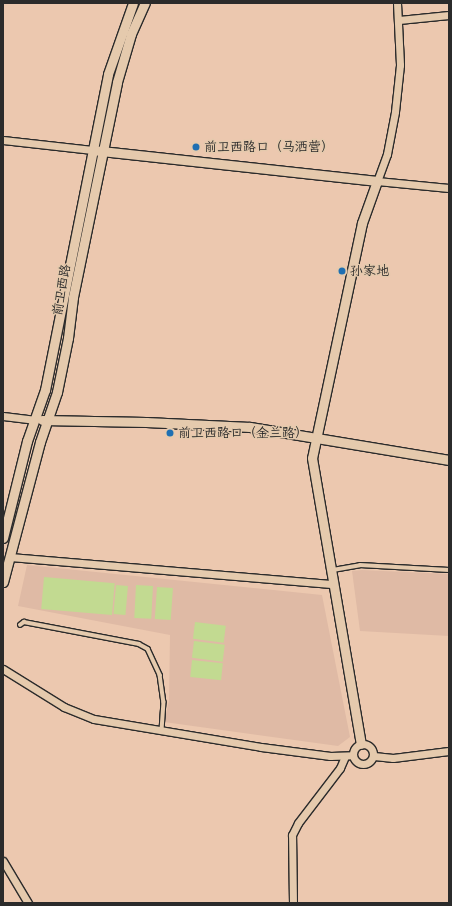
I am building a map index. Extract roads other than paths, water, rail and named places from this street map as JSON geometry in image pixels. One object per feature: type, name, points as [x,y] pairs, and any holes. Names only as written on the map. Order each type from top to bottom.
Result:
[{"type":"street","name":"前卫西路","points":[[3,538],[34,420],[45,390],[108,74],[133,3]]},
{"type":"street","name":"前卫西路","points":[[3,582],[47,420],[57,392],[68,338],[73,297],[117,82],[132,34],[145,3]]},
{"type":"street","points":[[361,744],[332,570],[312,466],[362,223],[387,154],[395,112],[400,65],[397,3]]},
{"type":"street","points":[[399,20],[449,15]]},
{"type":"street","points":[[3,140],[449,188]]},
{"type":"street","points":[[3,416],[34,420],[146,422],[250,428],[449,460]]},
{"type":"street","points":[[10,557],[334,584]]},
{"type":"street","points":[[3,669],[82,715],[161,732],[310,754],[353,755]]},
{"type":"street","points":[[353,755],[356,747],[361,744],[370,746],[374,756]]},
{"type":"street","points":[[374,756],[393,758],[449,751]]},
{"type":"street","points":[[353,755],[358,763],[363,764],[369,763],[374,756]]},
{"type":"street","points":[[292,903],[292,835],[298,824],[340,768],[345,756]]},
{"type":"street","points":[[3,861],[28,903]]},
{"type":"lane","points":[[332,570],[360,565],[449,570]]},
{"type":"lane","points":[[20,625],[24,622],[139,644],[148,649],[160,675],[164,702],[161,732]]},
{"type":"place","name":"前卫西路口（马洒营）","points":[[196,147]]},
{"type":"place","name":"孙家地","points":[[342,271]]},
{"type":"place","name":"前卫西路口（金兰路）","points":[[170,433]]}]
